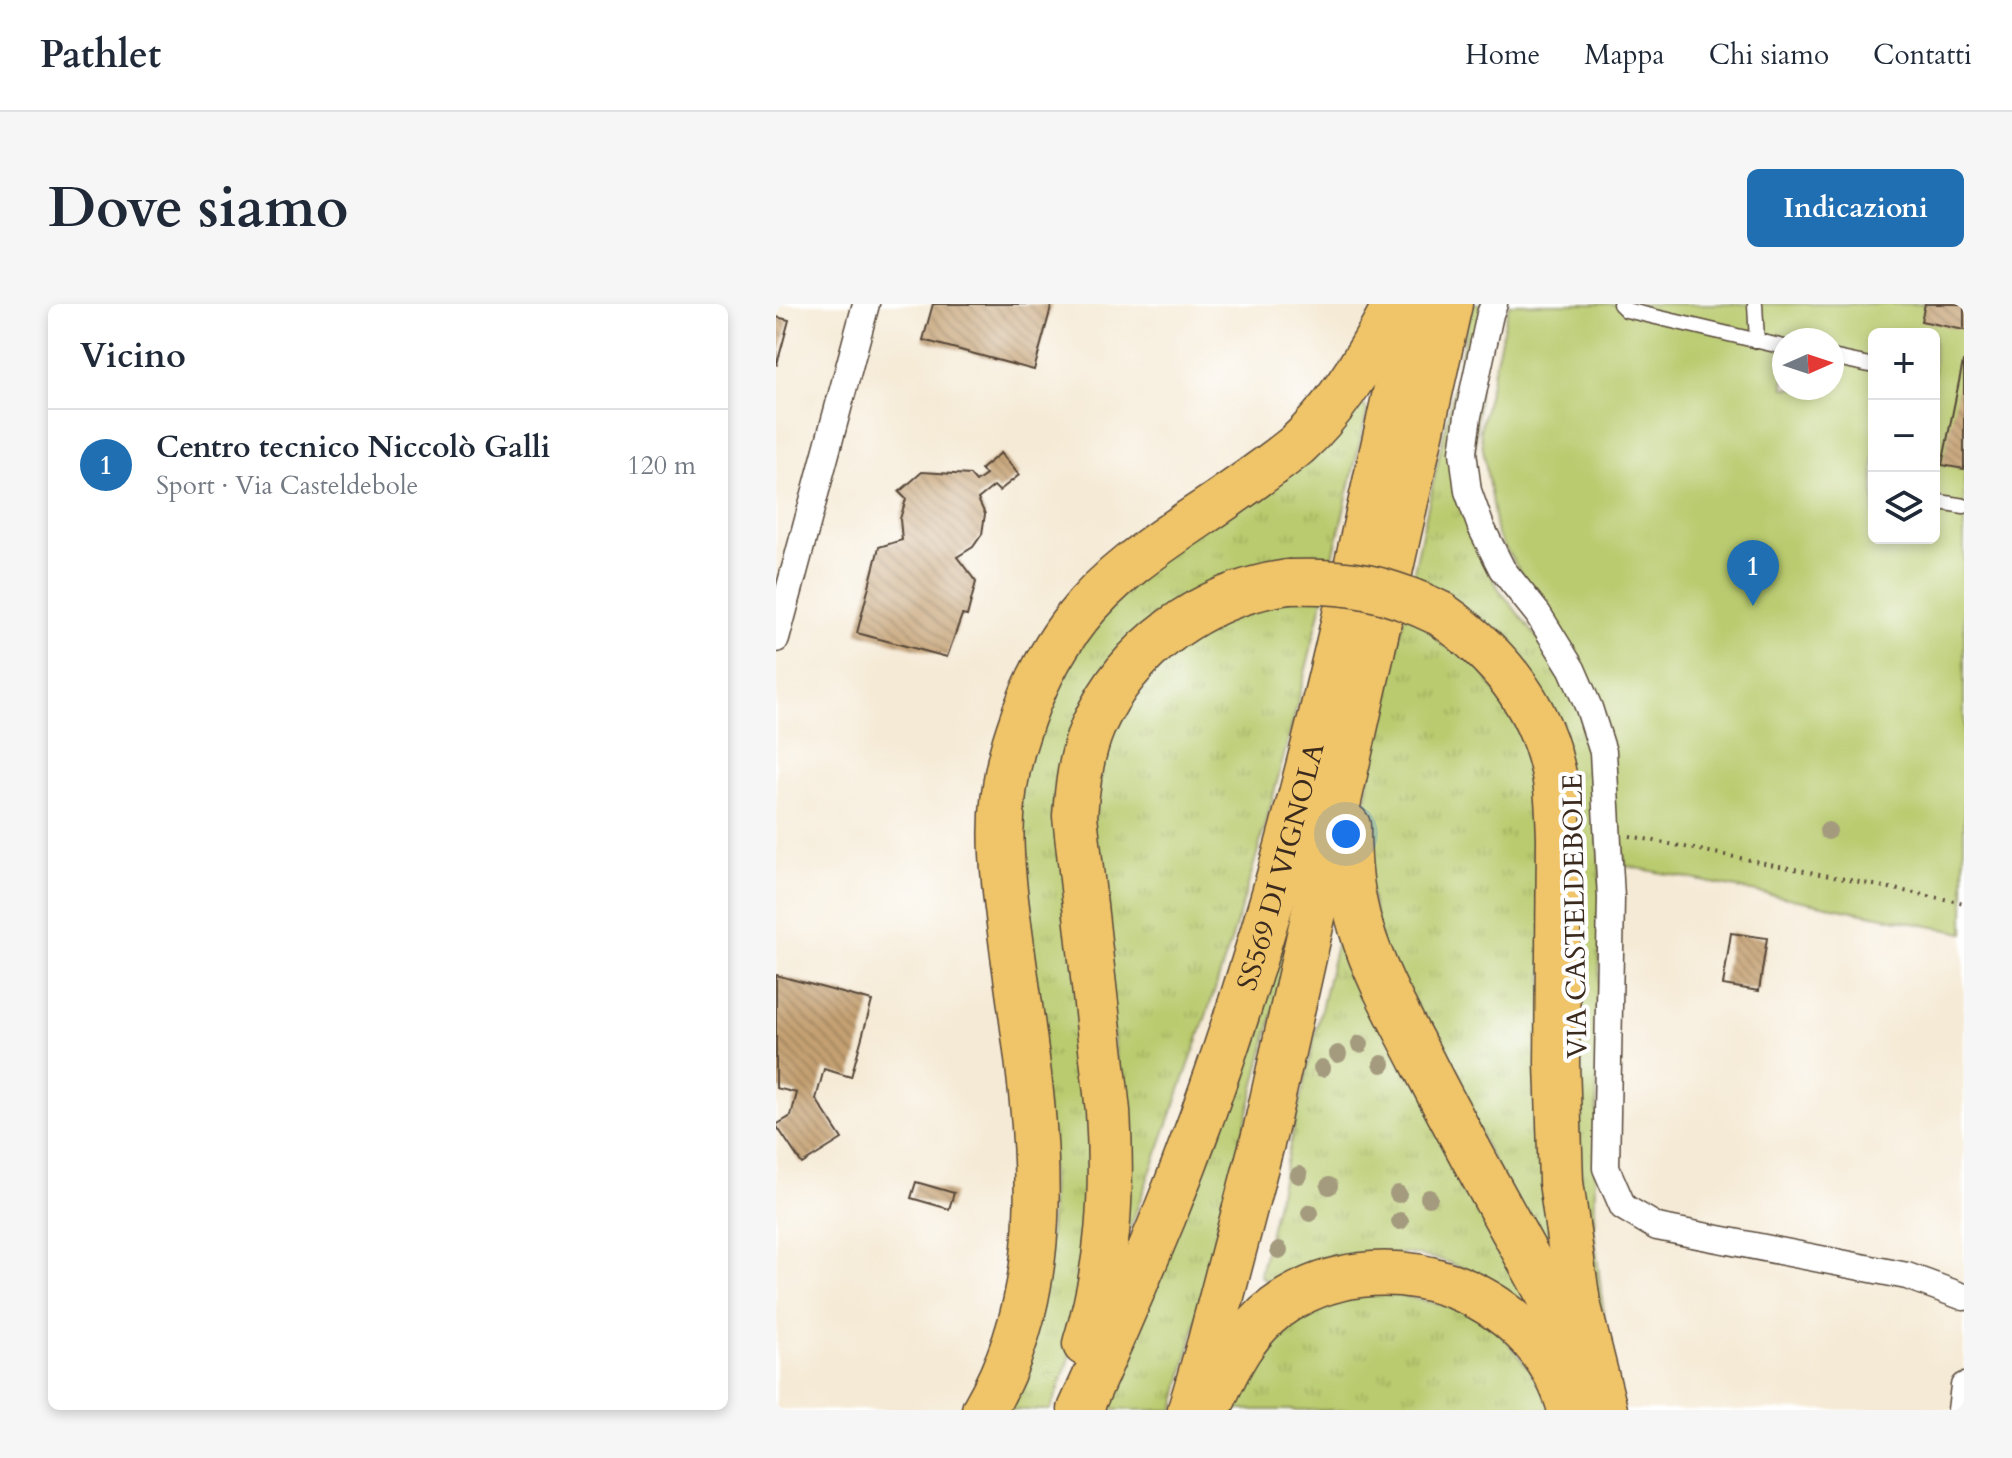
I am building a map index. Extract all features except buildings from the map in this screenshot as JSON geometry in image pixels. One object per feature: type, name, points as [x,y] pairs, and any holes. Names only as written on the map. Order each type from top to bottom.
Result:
[{"type":"highway","points":[[984,1410],[1008,1364],[1021,1321],[1030,1284],[1038,1201],[1032,1106],[1001,844],[1002,792],[1018,729],[1047,662],[1078,616],[1147,552],[1299,443],[1344,391],[1396,304]]},
{"type":"highway","name":"SS569 DI VIGNOLA","points":[[1080,1410],[1165,1214],[1220,1061],[1272,900],[1330,679],[1415,304]]},
{"type":"highway","name":"SS569 DI VIGNOLA","points":[[1190,1410],[1265,1132],[1450,304]]},
{"type":"highway","points":[[1065,1410],[1100,1292],[1111,1205],[1108,1111],[1075,816],[1083,758],[1093,727],[1109,699],[1130,668],[1156,642],[1199,611],[1243,591],[1288,582],[1321,581],[1372,587],[1441,614],[1482,645],[1504,669],[1541,732],[1554,772],[1558,806],[1557,1063],[1561,1182],[1578,1303],[1602,1410]]},
{"type":"highway","points":[[1374,649],[1348,821],[1348,855],[1360,926],[1390,999],[1558,1313],[1602,1410]]},
{"type":"highway","points":[[1208,1410],[1240,1347],[1276,1309],[1321,1285],[1372,1274],[1424,1277],[1449,1284],[1496,1308],[1537,1343],[1553,1367],[1570,1410]]},
{"type":"street","points":[[776,639],[866,304]]},
{"type":"street","name":"VIA CASTELDEBOLE","points":[[1494,304],[1468,416],[1463,452],[1468,491],[1481,527],[1502,569],[1538,614],[1572,669],[1603,752],[1611,898],[1606,1168],[1623,1207],[1657,1227],[1907,1276],[1964,1297]]},
{"type":"street","points":[[1961,1410],[1964,1386]]},
{"type":"lane","points":[[1620,304],[1626,310],[1772,344]]},
{"type":"lane","points":[[1755,304],[1757,341]]},
{"type":"lane","points":[[1844,360],[1868,365]]},
{"type":"lane","points":[[1940,502],[1964,506]]},
{"type":"path","points":[[1608,831],[1964,903]]},
{"type":"green space","points":[[1472,304],[1485,304],[1470,524],[1483,561],[1499,589],[1559,666],[1581,715],[1593,754],[1601,892],[1594,1232],[1615,1410],[1581,1255],[1571,797],[1474,659],[1537,758],[1552,1272],[1382,949],[1362,850],[1370,773]]},
{"type":"green space","points":[[1509,304],[1964,304],[1964,933],[1626,866],[1585,674],[1497,535],[1480,430]]},
{"type":"green space","points":[[1353,402],[1365,406],[1367,411],[1308,663],[1275,788],[1214,992],[1130,1228],[1124,1227],[1127,1179],[1123,1117],[1089,854],[1088,795],[1095,756],[1116,711],[1156,658],[1174,641],[1215,616],[1264,599],[1293,593],[1293,564],[1261,569],[1227,581],[1198,595],[1159,622],[1110,673],[1082,720],[1072,745],[1061,799],[1061,827],[1087,1026],[1083,1033],[1097,1196],[1093,1262],[1081,1324],[1050,1410],[1001,1410],[1028,1347],[1037,1314],[1044,1281],[1051,1213],[1050,1144],[1015,839],[1016,800],[1030,733],[1057,671],[1096,615],[1120,590],[1178,542],[1291,466],[1320,441]]},
{"type":"green space","points":[[1317,835],[1174,1410],[1098,1410]]},
{"type":"green space","points":[[1340,927],[1571,1366],[1471,1271],[1442,1260],[1405,1253],[1300,1271],[1275,1283],[1260,1275]]},
{"type":"green space","points":[[1369,1288],[1487,1315],[1561,1410],[1224,1410],[1247,1358],[1293,1315]]},
{"type":"place","name":"Centro tecnico Niccolò Galli","points":[[1753,606]]}]
